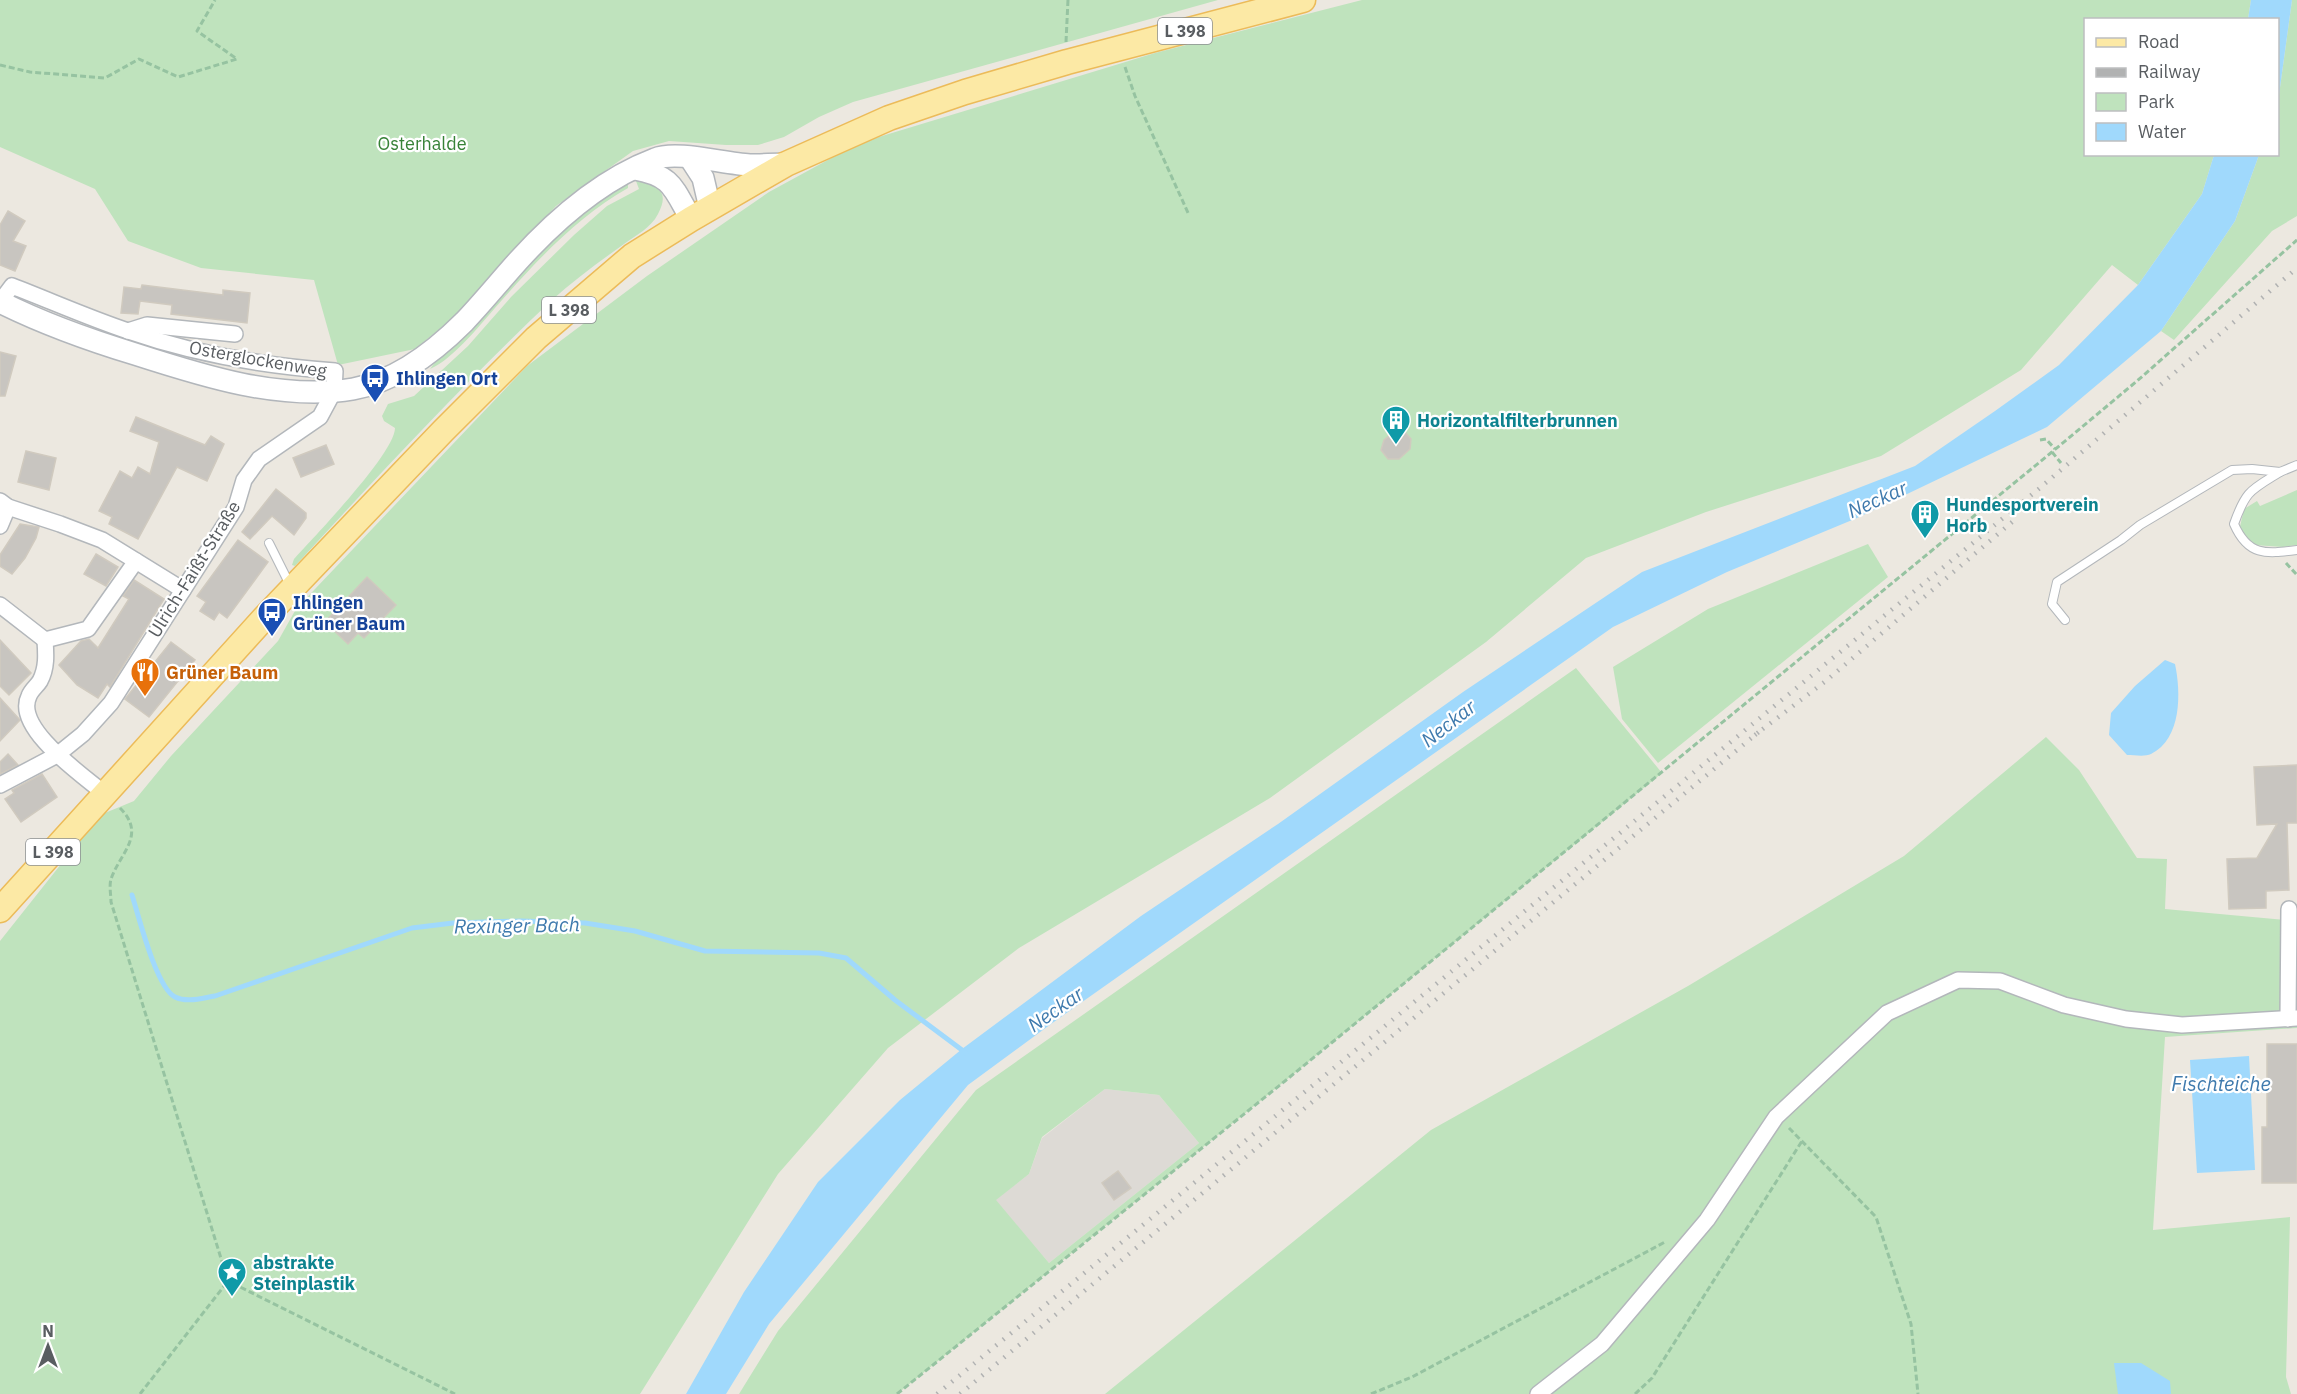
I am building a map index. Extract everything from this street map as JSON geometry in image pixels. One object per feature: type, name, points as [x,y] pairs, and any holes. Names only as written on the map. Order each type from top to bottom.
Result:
[{"type":"main road","name":"L 398","points":[[0,910],[292,589],[443,430],[536,338],[632,256],[786,164],[889,118],[964,92],[1067,62],[1303,0]]},
{"type":"street","points":[[3,292],[38,322],[95,342],[210,376],[264,388],[334,391],[354,388],[374,383],[406,368],[436,348],[552,226],[612,179],[657,158],[673,156],[749,165],[786,164]]},
{"type":"street","points":[[690,158],[703,178],[701,214]]},
{"type":"street","points":[[635,169],[656,173],[669,181],[701,214]]},
{"type":"street","name":"Osterglockenweg","points":[[3,292],[128,332],[213,355],[288,368],[335,371],[334,391]]},
{"type":"street","name":"Osterglockenweg","points":[[128,332],[147,325],[235,334]]},
{"type":"street","name":"Ulrich-Faißt-Straße","points":[[0,784],[57,755],[83,734],[111,703],[236,507],[244,480],[259,459],[320,417],[334,391]]},
{"type":"street","points":[[0,526],[4,504],[102,540],[183,590]]},
{"type":"street","points":[[45,640],[88,629],[136,561]]},
{"type":"street","points":[[0,605],[45,640],[47,659],[41,679],[28,697],[27,714],[39,735],[57,755],[105,794]]},
{"type":"street","points":[[1538,1394],[1602,1344],[1707,1220],[1776,1117],[1887,1013],[1958,980],[2000,981],[2064,1005],[2126,1019],[2182,1025],[2293,1018],[2289,909]]},
{"type":"lane","points":[[2297,465],[2280,472],[2249,492],[2240,506],[2234,524],[2240,537],[2253,550],[2277,552],[2297,550]]},
{"type":"lane","points":[[2065,621],[2052,604],[2057,582],[2140,525],[2232,470],[2252,469],[2280,472]]},
{"type":"lane","points":[[269,543],[292,589]]},
{"type":"path","points":[[0,65],[30,72],[105,78],[139,59],[178,77],[237,59],[197,31],[215,0]]},
{"type":"path","points":[[1067,62],[1065,31],[1068,0]]},
{"type":"path","points":[[1118,48],[1135,96],[1189,215]]},
{"type":"path","points":[[897,1394],[1285,1082],[2054,450],[2146,373],[2297,240]]},
{"type":"path","points":[[2040,440],[2046,439],[2061,463]]},
{"type":"path","points":[[105,794],[127,815],[132,828],[127,852],[111,880],[111,903],[228,1281],[455,1394]]},
{"type":"path","points":[[1776,1117],[1876,1217],[1911,1324],[1918,1394]]},
{"type":"path","points":[[1635,1394],[1652,1378],[1802,1141]]},
{"type":"path","points":[[1371,1394],[1412,1377],[1675,1236]]},
{"type":"path","points":[[140,1394],[228,1281]]},
{"type":"shaded area","points":[[1105,1089],[1159,1095],[1199,1143],[1049,1263],[995,1200],[1029,1174],[1042,1138]]},
{"type":"green space","name":"Osterhalde","points":[[0,0],[1218,0],[853,102],[819,117],[784,137],[758,145],[669,141],[633,151],[556,206],[455,317],[415,349],[338,365],[314,280],[201,268],[128,241],[95,189],[0,147]]},
{"type":"green space","points":[[1362,0],[2251,0],[2248,18],[2084,18],[2084,156],[2214,156],[2202,194],[2138,285],[2112,265],[2021,370],[1881,456],[1706,512],[1586,558],[1486,642],[1270,798],[1019,948],[888,1048],[778,1174],[640,1394],[0,1394],[0,941],[100,815],[134,801],[171,756],[278,641],[296,609],[527,366],[647,276],[769,192],[859,143],[1155,53]]},
{"type":"green space","points":[[2292,0],[2297,0],[2297,216],[2272,231],[2174,340],[2161,331],[2235,221],[2259,156],[2279,156],[2279,95]]},
{"type":"green space","points":[[644,180],[659,189],[663,197],[658,214],[651,223],[552,300],[453,398],[295,566],[292,565],[294,559],[352,495],[382,456],[395,428],[384,421],[382,416],[388,404],[414,396],[468,346],[511,297],[574,235],[607,206],[639,189],[636,181]]},
{"type":"green space","points":[[628,183],[628,188],[593,211],[560,239],[459,348],[430,369],[504,287],[550,242],[575,220]]},
{"type":"green space","points":[[2297,490],[2297,545],[2283,547],[2254,545],[2239,531],[2244,509],[2257,501],[2260,506]]},
{"type":"green space","points":[[1868,544],[1888,577],[1658,763],[1622,719],[1613,667],[1708,609]]},
{"type":"green space","points":[[1576,668],[1662,773],[897,1394],[739,1394],[778,1331],[976,1090]],"holes":[[[1105,1089],[1159,1095],[1199,1143],[1049,1263],[996,1200],[1029,1174],[1042,1137]]]},
{"type":"green space","points":[[2046,737],[2079,770],[2137,858],[2167,859],[2165,909],[2297,921],[2297,1028],[2165,1037],[2153,1230],[2290,1217],[2286,1377],[2291,1394],[1105,1394],[1431,1130],[1688,986],[1904,856]]},
{"type":"water","points":[[2251,0],[2292,0],[2279,95],[2279,18],[2248,18]]},
{"type":"water","name":"Neckar","points":[[2214,156],[2259,156],[2235,221],[2161,331],[2047,427],[1857,518],[1727,572],[1613,627],[1051,1024],[968,1085],[769,1324],[726,1394],[686,1394],[744,1292],[818,1182],[900,1100],[962,1049],[1141,916],[1278,824],[1463,692],[1642,572],[1915,466],[1995,411],[2059,365],[2138,285],[2202,194]]},
{"type":"water","points":[[2165,660],[2175,664],[2177,675],[2178,701],[2174,726],[2169,738],[2151,754],[2127,755],[2109,735],[2111,713],[2135,686]]},
{"type":"water","name":"Fischteiche","points":[[2249,1056],[2255,1170],[2197,1173],[2190,1060]]},
{"type":"water","points":[[2114,1363],[2141,1363],[2170,1381],[2171,1394],[2118,1394]]},
{"type":"building","points":[[8,211],[25,221],[13,241],[26,246],[15,271],[0,265],[0,225]]},
{"type":"building","points":[[142,285],[223,295],[223,290],[250,293],[247,323],[171,314],[172,305],[140,301],[138,314],[121,313],[124,287],[141,289]]},
{"type":"building","points":[[0,352],[16,356],[5,396],[0,396]]},
{"type":"building","points":[[136,417],[205,445],[211,436],[224,444],[207,481],[177,467],[138,539],[109,524],[112,517],[99,511],[120,471],[132,478],[138,467],[150,474],[159,442],[130,431]]},
{"type":"building","name":"Horizontalfilterbrunnen","points":[[1404,431],[1411,439],[1410,449],[1399,459],[1388,459],[1381,450],[1384,440],[1394,432]]},
{"type":"building","points":[[326,445],[334,464],[301,477],[293,458]]},
{"type":"building","points":[[26,451],[56,458],[49,490],[18,482]]},
{"type":"building","points":[[276,489],[306,513],[306,518],[294,535],[272,516],[250,539],[242,532]]},
{"type":"building","points":[[20,524],[39,527],[25,558],[12,574],[0,566],[0,555]]},
{"type":"building","points":[[238,540],[268,562],[227,618],[219,612],[214,620],[200,611],[206,602],[197,596]]},
{"type":"building","points":[[96,554],[118,567],[106,586],[84,574]]},
{"type":"building","points":[[367,577],[396,605],[364,638],[358,633],[348,644],[325,622]]},
{"type":"building","points":[[134,580],[164,599],[110,687],[107,684],[98,698],[77,685],[59,665],[81,641],[89,639],[98,648],[129,599],[123,596]]},
{"type":"building","points":[[0,640],[31,673],[9,695],[0,686]]},
{"type":"building","points":[[171,642],[195,660],[149,717],[125,699]]},
{"type":"building","points":[[0,698],[20,720],[0,741]]},
{"type":"building","points":[[8,754],[18,765],[0,774],[0,762]]},
{"type":"building","points":[[2297,765],[2297,823],[2287,823],[2289,890],[2266,891],[2266,908],[2229,909],[2227,859],[2257,858],[2277,824],[2257,825],[2254,767]]},
{"type":"building","points":[[42,774],[57,797],[21,822],[5,799],[14,793],[12,790]]},
{"type":"building","points":[[2267,1044],[2297,1044],[2297,1183],[2262,1183],[2262,1127],[2267,1127]]},
{"type":"building","points":[[1118,1171],[1131,1188],[1114,1200],[1102,1183]]},
{"type":"waterway","name":"Rexinger Bach","points":[[132,895],[161,980],[168,991],[184,1000],[215,996],[412,928],[453,923],[521,921],[585,923],[635,931],[705,951],[819,953],[846,958],[895,1000],[966,1053]]},
{"type":"railway","points":[[937,1394],[2041,487],[2297,268]]},
{"type":"railway","points":[[1755,735],[1827,680],[2018,517]]},
{"type":"railway","points":[[960,1394],[1760,731]]},
{"type":"place","name":"Ihlingen Ort","points":[[375,404]]},
{"type":"place","name":"Horizontalfilterbrunnen","points":[[1396,446]]},
{"type":"place","name":"Hundesportverein Horb","points":[[1925,540]]},
{"type":"place","name":"Ihlingen Grüner Baum","points":[[272,638]]},
{"type":"place","name":"Grüner Baum","points":[[145,698]]},
{"type":"place","name":"abstrakte Steinplastik","points":[[232,1298]]}]
